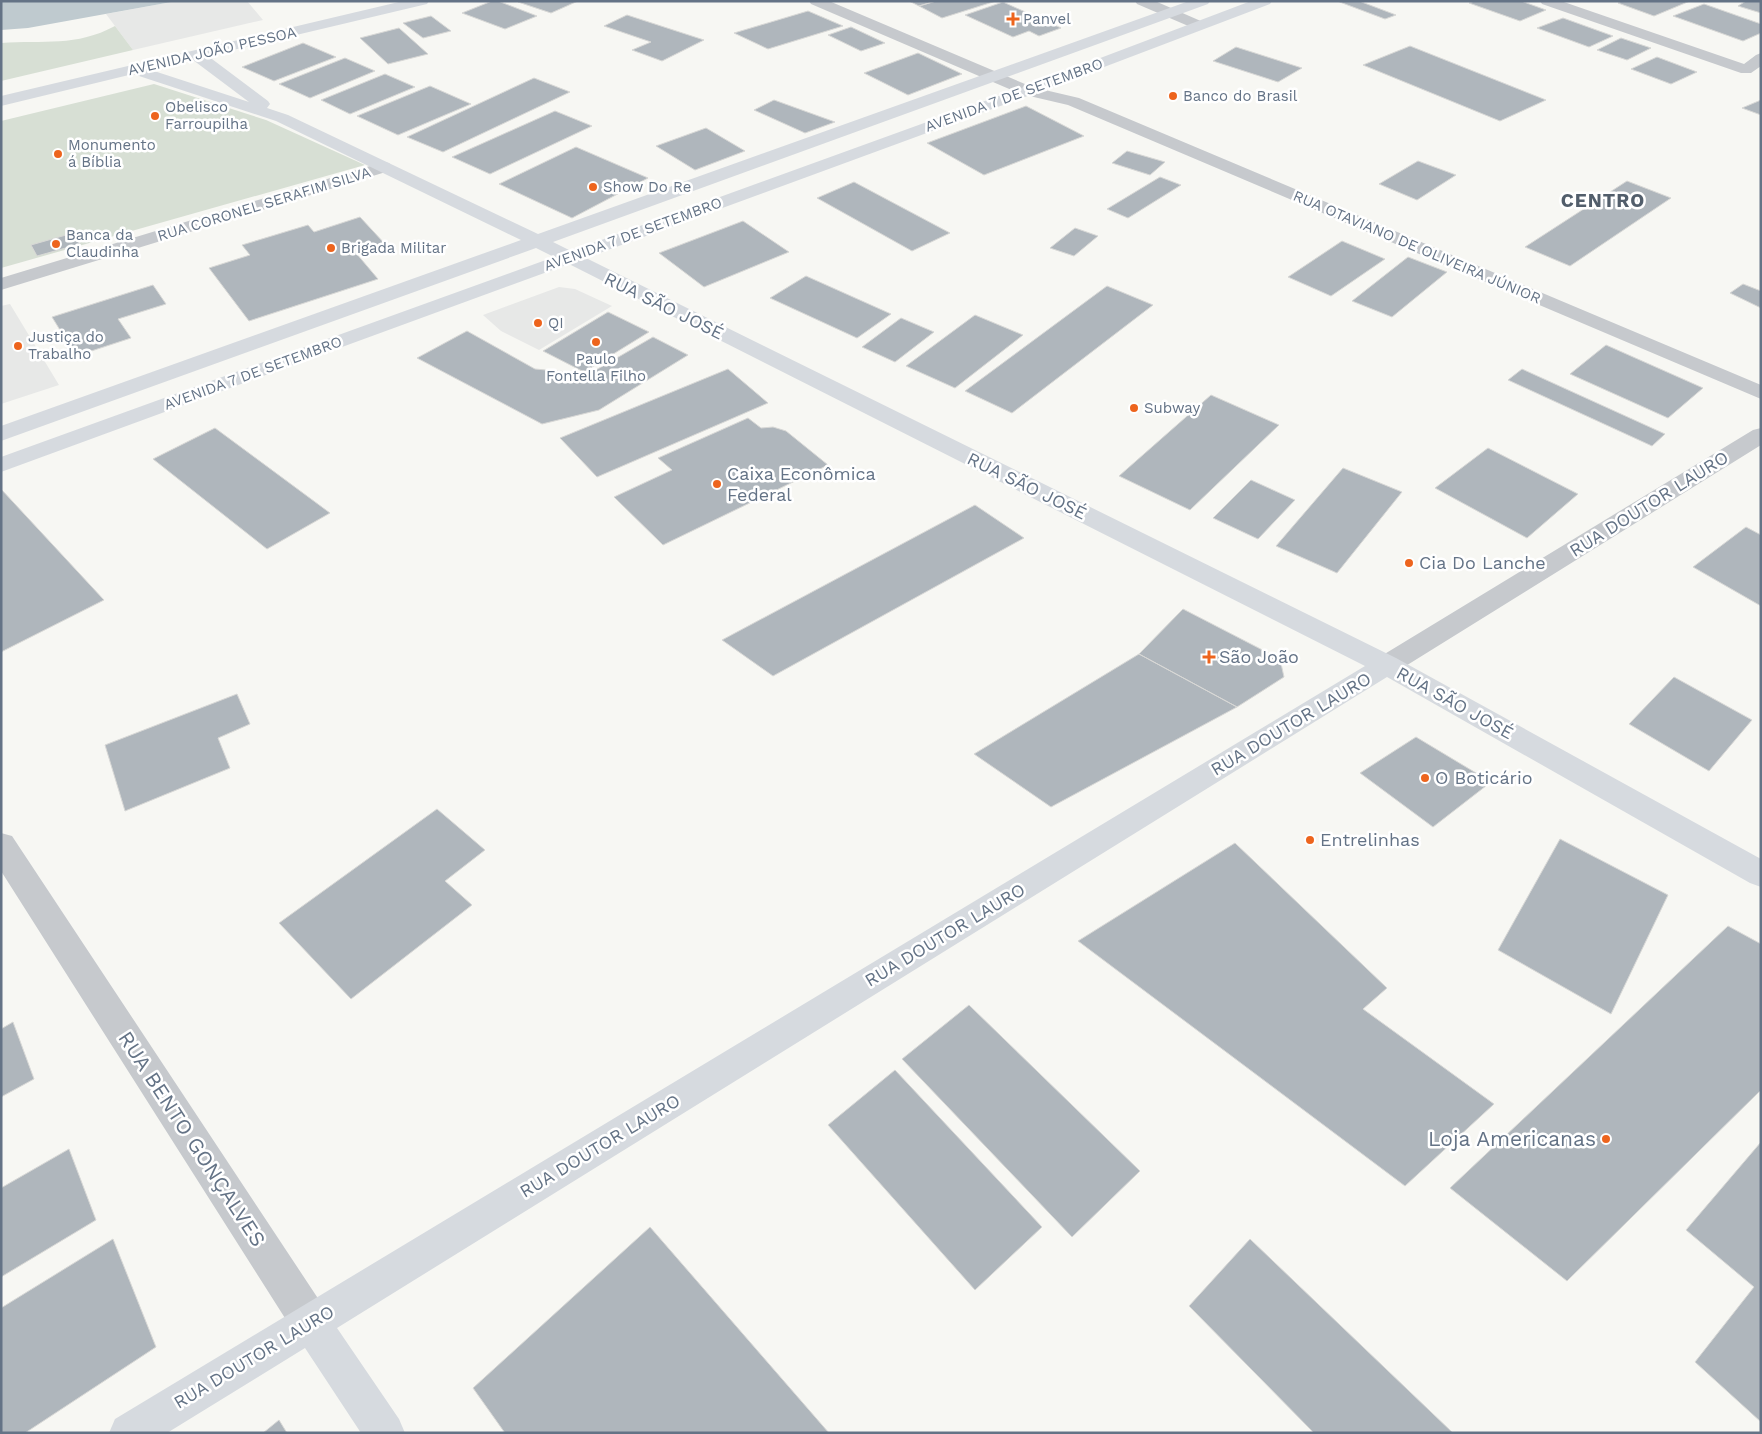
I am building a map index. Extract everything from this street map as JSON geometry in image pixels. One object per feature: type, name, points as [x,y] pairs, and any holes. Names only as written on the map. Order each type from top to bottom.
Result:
[{"type":"street","name":"AVENIDA JOÃO PESSOA","points":[[1,101],[422,1]]},
{"type":"street","name":"RUA OTAVIANO DE OLIVEIRA JÚNIOR","points":[[816,1],[871,25],[996,69],[1027,90],[1073,101],[1761,393]]},
{"type":"street","points":[[1142,1],[1198,25]]},
{"type":"street","name":"AVENIDA 7 DE SETEMBRO","points":[[1,434],[808,144],[996,69],[1017,69],[1203,1]]},
{"type":"street","name":"AVENIDA 7 DE SETEMBRO","points":[[1,465],[1047,83],[1265,1]]},
{"type":"street","points":[[1547,1],[1746,70],[1761,58]]},
{"type":"street","points":[[871,25],[888,19]]},
{"type":"street","name":"RUA SÃO JOSÉ","points":[[196,55],[282,118]]},
{"type":"street","name":"RUA SÃO JOSÉ","points":[[133,69],[282,118],[537,241],[1387,665],[1761,874]]},
{"type":"street","name":"RUA OTAVIANO DE OLIVEIRA JÚNIOR","points":[[1017,69],[1047,83],[1073,101]]},
{"type":"street","points":[[808,144],[837,160]]},
{"type":"street","name":"RUA CORONEL SERAFIM SILVA","points":[[1,284],[383,167]]},
{"type":"street","name":"RUA DOUTOR LAURO","points":[[129,1433],[1761,435]]},
{"type":"street","name":"RUA BENTO GONÇALVES","points":[[1,845],[311,1323],[385,1433]]},
{"type":"shaded area","points":[[1,1],[177,1],[28,28],[1,30]]},
{"type":"shaded area","points":[[177,1],[247,1],[263,20],[133,50],[106,14]]},
{"type":"shaded area","points":[[115,26],[133,50],[1,81],[1,43],[73,40],[101,33]]},
{"type":"shaded area","points":[[154,84],[266,120],[365,165],[1,268],[1,121]]},
{"type":"shaded area","name":"QI","points":[[559,287],[575,289],[612,306],[539,350],[501,331],[483,315]]},
{"type":"shaded area","name":"Justiça do Trabalho","points":[[10,304],[59,385],[1,404],[1,306]]},
{"type":"building","points":[[492,1],[498,1],[537,16],[505,29],[462,13]]},
{"type":"building","points":[[578,1],[551,13],[518,2]]},
{"type":"building","points":[[909,1],[936,1],[919,6]]},
{"type":"building","points":[[936,1],[996,1],[942,18],[919,6]]},
{"type":"building","points":[[1337,1],[1359,1],[1396,15],[1385,19]]},
{"type":"building","points":[[1475,1],[1521,1],[1546,10],[1520,21],[1469,3]]},
{"type":"building","points":[[1622,1],[1690,1],[1654,16],[1618,3]]},
{"type":"building","points":[[1746,1],[1761,1],[1761,13],[1738,6]]},
{"type":"building","points":[[1003,2],[1061,28],[1039,36],[1029,31],[1013,37],[965,15]]},
{"type":"building","points":[[1704,4],[1761,24],[1761,33],[1743,41],[1673,16]]},
{"type":"building","points":[[808,11],[843,26],[768,49],[734,33]]},
{"type":"building","points":[[627,15],[704,40],[662,61],[632,50],[651,42],[604,26]]},
{"type":"building","points":[[431,16],[451,31],[423,38],[403,23]]},
{"type":"building","points":[[1563,18],[1613,36],[1589,47],[1537,28]]},
{"type":"building","points":[[851,27],[885,43],[861,51],[828,35]]},
{"type":"building","points":[[399,28],[428,54],[388,64],[360,38]]},
{"type":"building","points":[[1621,38],[1651,48],[1627,60],[1597,50]]},
{"type":"building","points":[[303,43],[336,57],[274,81],[242,67]]},
{"type":"building","points":[[1410,46],[1546,100],[1500,121],[1363,65]]},
{"type":"building","points":[[1236,47],[1302,68],[1278,82],[1213,61]]},
{"type":"building","points":[[918,53],[962,74],[908,95],[864,73]]},
{"type":"building","points":[[1657,57],[1697,72],[1671,84],[1631,69]]},
{"type":"building","points":[[345,58],[375,71],[310,98],[279,84]]},
{"type":"building","points":[[385,74],[415,87],[350,114],[321,100]]},
{"type":"building","points":[[534,78],[570,92],[443,152],[407,137]]},
{"type":"building","points":[[430,86],[471,104],[398,135],[357,116]]},
{"type":"building","points":[[774,100],[835,122],[805,133],[754,110]]},
{"type":"building","points":[[1761,100],[1761,115],[1742,108]]},
{"type":"building","points":[[1026,106],[1084,136],[984,175],[927,143]]},
{"type":"building","points":[[555,111],[592,126],[490,174],[452,157]]},
{"type":"building","points":[[706,128],[745,151],[695,170],[656,146]]},
{"type":"building","points":[[576,147],[648,178],[572,218],[499,184]]},
{"type":"building","points":[[1127,151],[1165,162],[1150,175],[1112,163]]},
{"type":"building","points":[[1418,161],[1456,175],[1417,200],[1379,184]]},
{"type":"building","points":[[1160,177],[1181,185],[1128,218],[1107,209]]},
{"type":"building","points":[[1627,181],[1671,198],[1570,266],[1525,247]]},
{"type":"building","points":[[854,182],[950,233],[912,251],[817,198]]},
{"type":"building","points":[[360,217],[385,244],[356,253],[378,279],[249,321],[209,268],[250,255],[242,245],[308,225],[314,232]]},
{"type":"building","points":[[743,221],[789,252],[704,287],[659,253]]},
{"type":"building","points":[[1075,228],[1098,236],[1074,256],[1050,248]]},
{"type":"building","name":"Banca da Claudinha","points":[[73,233],[80,244],[37,256],[31,245]]},
{"type":"building","points":[[1342,241],[1385,259],[1331,296],[1288,277]]},
{"type":"building","points":[[1408,257],[1447,272],[1392,317],[1352,301]]},
{"type":"building","points":[[806,276],[891,314],[857,338],[770,298]]},
{"type":"building","points":[[1743,284],[1761,291],[1761,308],[1730,293]]},
{"type":"building","points":[[153,285],[166,304],[118,319],[131,338],[76,356],[52,317]]},
{"type":"building","points":[[1107,286],[1153,305],[1012,413],[965,391]]},
{"type":"building","name":"Paulo Fontella Filho","points":[[608,312],[649,332],[584,372],[543,351]]},
{"type":"building","points":[[975,315],[1023,335],[955,388],[906,366]]},
{"type":"building","points":[[901,318],[934,332],[895,362],[862,347]]},
{"type":"building","points":[[467,331],[535,369],[589,374],[653,337],[688,355],[599,410],[542,424],[417,358]]},
{"type":"building","points":[[1606,345],[1703,388],[1668,418],[1570,374]]},
{"type":"building","points":[[728,369],[768,403],[597,477],[560,438]]},
{"type":"building","points":[[1522,369],[1665,434],[1652,446],[1508,380]]},
{"type":"building","points":[[1211,395],[1279,425],[1190,510],[1119,476]]},
{"type":"building","name":"Caixa Econômica Federal","points":[[748,418],[761,428],[773,427],[786,431],[828,465],[663,545],[614,497],[672,470],[658,458]]},
{"type":"building","points":[[215,428],[330,513],[267,549],[153,459]]},
{"type":"building","points":[[1488,448],[1578,494],[1527,538],[1435,488]]},
{"type":"building","points":[[1343,468],[1402,492],[1337,573],[1276,546]]},
{"type":"building","points":[[1251,480],[1295,500],[1258,539],[1213,518]]},
{"type":"building","points":[[1,489],[104,600],[1,652]]},
{"type":"building","points":[[975,505],[1024,538],[773,676],[722,640]]},
{"type":"building","points":[[1746,527],[1761,535],[1761,606],[1693,567]]},
{"type":"building","name":"São João","points":[[1183,609],[1280,659],[1284,677],[1237,707],[1139,654]]},
{"type":"building","points":[[1139,654],[1237,707],[1051,807],[974,754]]},
{"type":"building","points":[[1674,677],[1752,720],[1709,771],[1629,724]]},
{"type":"building","points":[[237,694],[250,724],[218,738],[230,768],[125,811],[105,745]]},
{"type":"building","name":"O Boticário","points":[[1416,737],[1491,782],[1433,827],[1360,773]]},
{"type":"building","points":[[437,809],[485,850],[445,881],[472,905],[351,999],[279,923]]},
{"type":"building","points":[[1560,839],[1668,895],[1611,1014],[1498,950]]},
{"type":"building","points":[[1235,843],[1387,988],[1363,1009],[1494,1104],[1405,1186],[1078,941]]},
{"type":"building","name":"Loja Americanas","points":[[1728,926],[1761,944],[1761,1090],[1567,1281],[1450,1188]]},
{"type":"building","points":[[969,1005],[1140,1171],[1072,1237],[902,1059]]},
{"type":"building","points":[[13,1022],[34,1079],[1,1097],[1,1029]]},
{"type":"building","points":[[895,1070],[1042,1227],[975,1290],[828,1125]]},
{"type":"building","points":[[1761,1142],[1761,1422],[1695,1362],[1754,1287],[1686,1230]]},
{"type":"building","points":[[69,1149],[96,1220],[1,1277],[1,1188]]},
{"type":"building","points":[[650,1227],[829,1433],[505,1433],[473,1388]]},
{"type":"building","points":[[113,1239],[156,1347],[25,1433],[1,1433],[1,1308]]},
{"type":"building","points":[[1250,1239],[1453,1433],[1314,1433],[1189,1306]]},
{"type":"building","points":[[279,1420],[287,1433],[263,1433]]},
{"type":"place","name":"Panvel","points":[[1013,19]]},
{"type":"place","name":"Banco do Brasil","points":[[1173,96]]},
{"type":"place","name":"Obelisco Farroupilha","points":[[155,116]]},
{"type":"place","name":"Monumento á Bíblia","points":[[58,154]]},
{"type":"place","name":"Show Do Re","points":[[593,187]]},
{"type":"place","name":"Banca da Claudinha","points":[[56,244]]},
{"type":"place","name":"Brigada Militar","points":[[331,248]]},
{"type":"place","name":"QI","points":[[538,323]]},
{"type":"place","name":"Paulo Fontella Filho","points":[[596,342]]},
{"type":"place","name":"Justiça do Trabalho","points":[[18,346]]},
{"type":"place","name":"Subway","points":[[1134,408]]},
{"type":"place","name":"Caixa Econômica Federal","points":[[717,484]]},
{"type":"place","name":"Cia Do Lanche","points":[[1409,563]]},
{"type":"place","name":"São João","points":[[1209,657]]},
{"type":"place","name":"O Boticário","points":[[1425,778]]},
{"type":"place","name":"Entrelinhas","points":[[1310,840]]},
{"type":"place","name":"Loja Americanas","points":[[1606,1139]]},
{"type":"district","name":"CENTRO","points":[[1603,200]]}]
